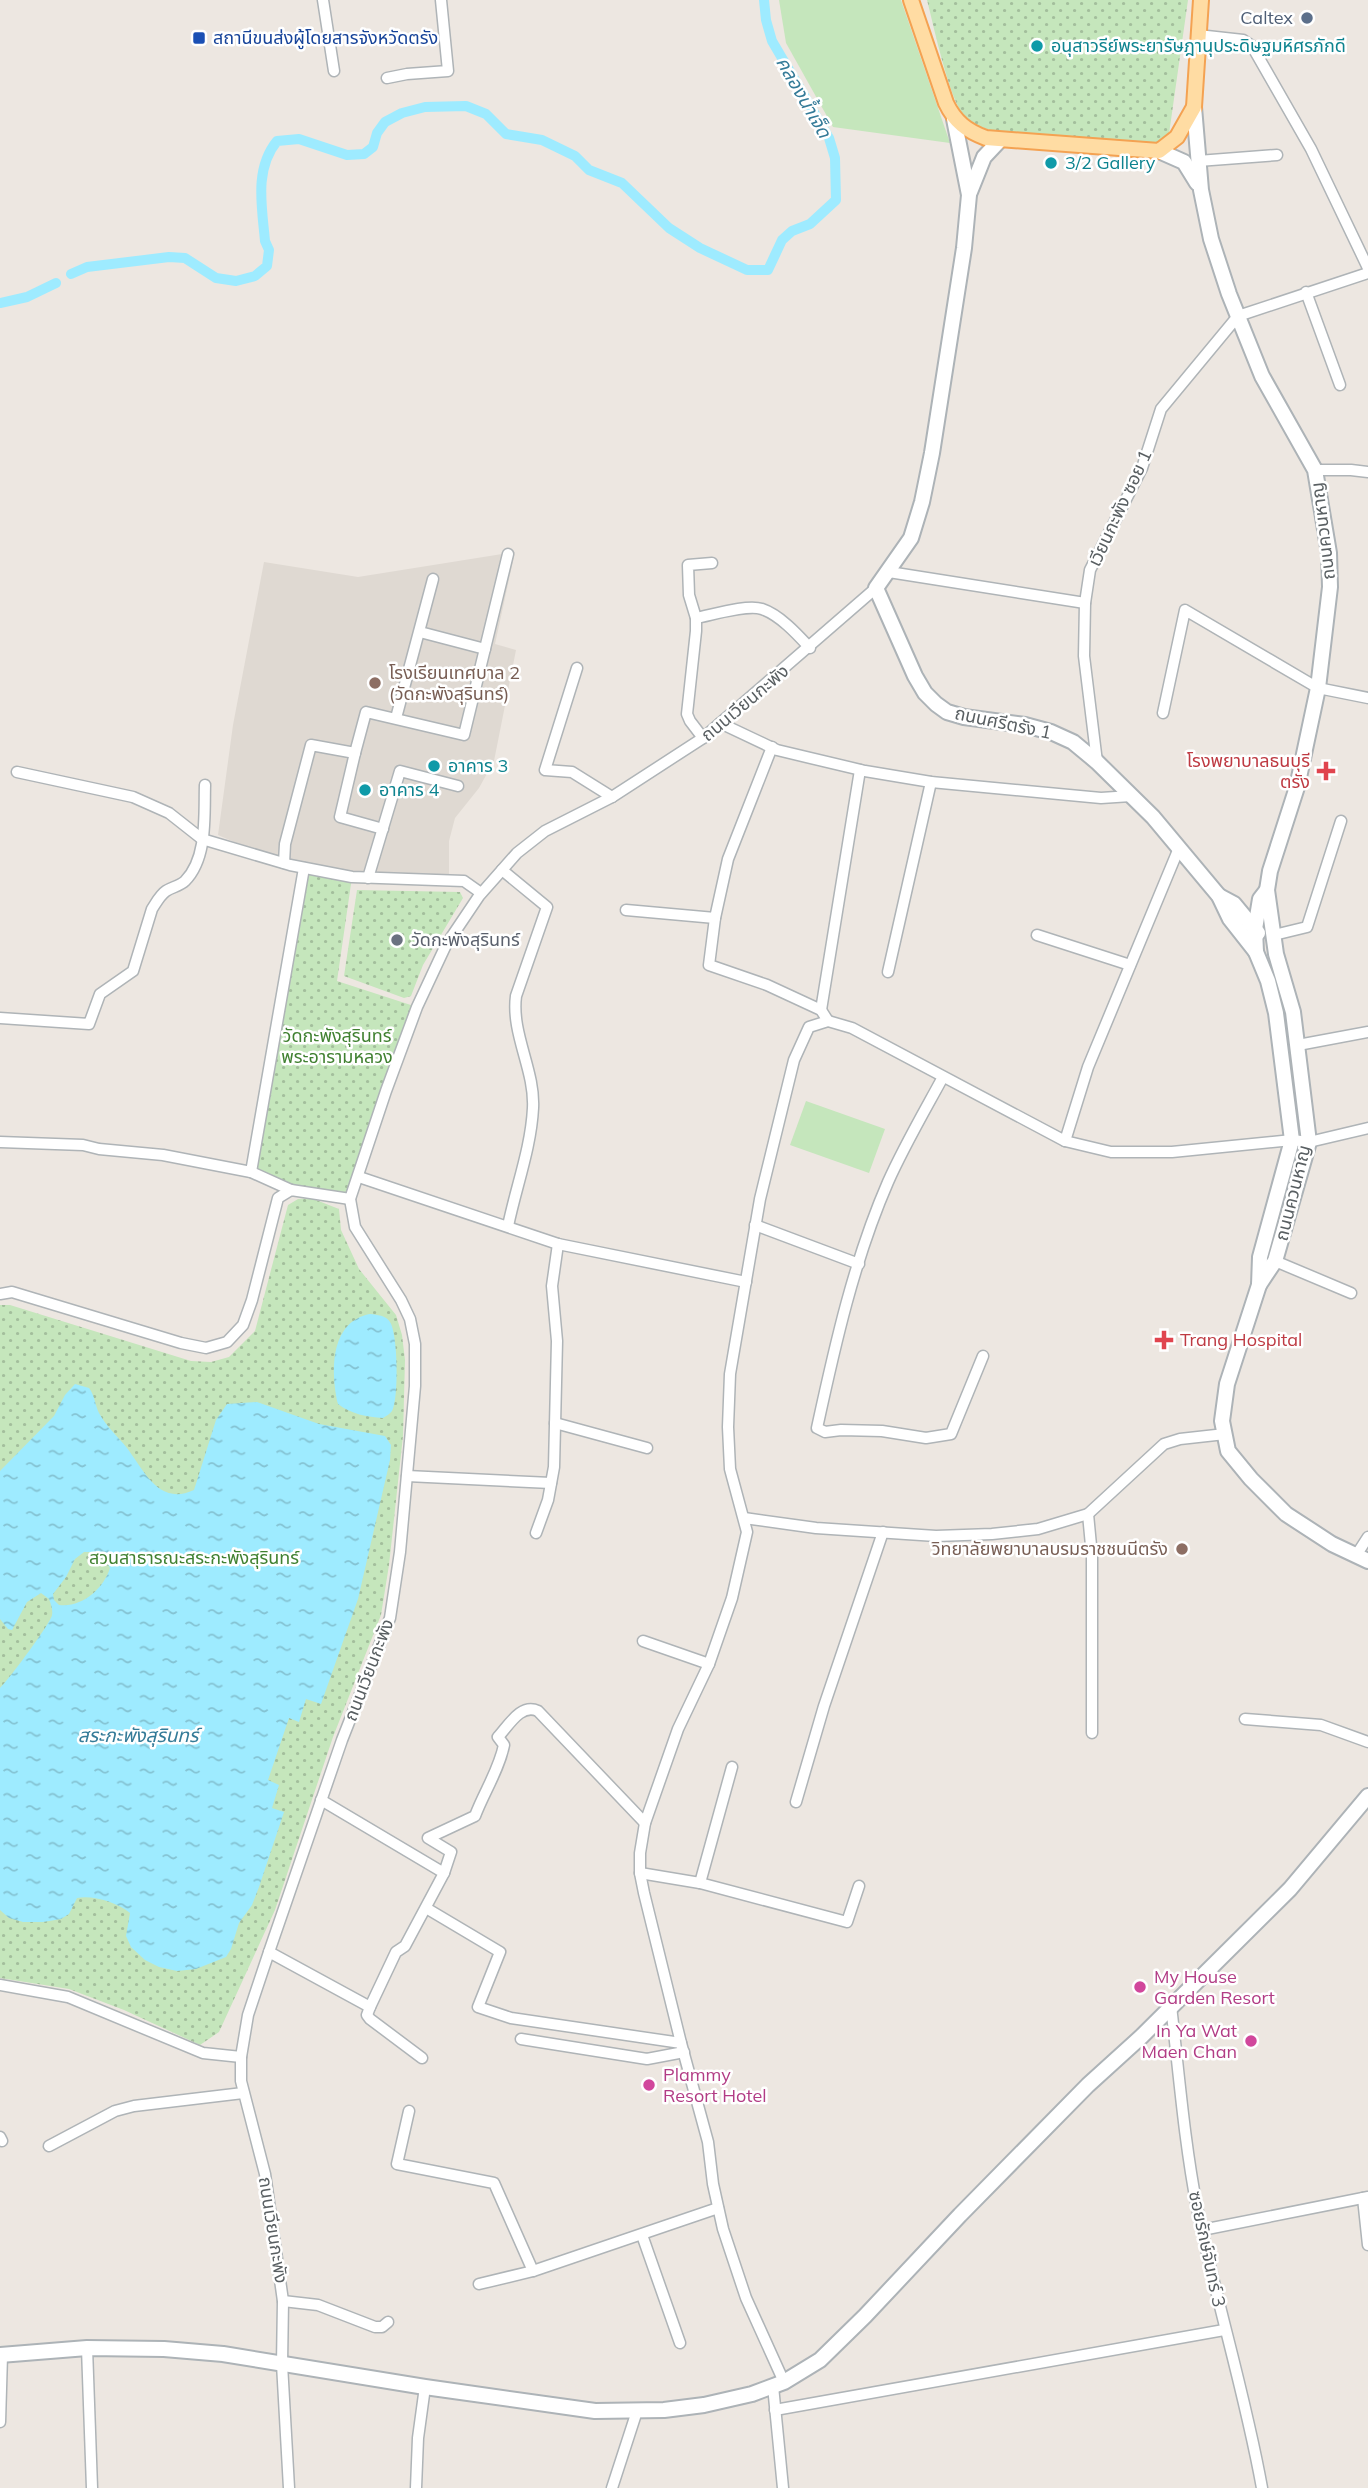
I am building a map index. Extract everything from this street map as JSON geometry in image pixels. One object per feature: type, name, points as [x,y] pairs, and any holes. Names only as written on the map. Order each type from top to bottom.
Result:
[{"type":"main road","points":[[911,0],[946,103],[954,119],[972,133],[1000,140],[1158,151],[1177,136],[1194,107],[1202,3]]},
{"type":"main road","name":"ถนนควนหาญ","points":[[1194,107],[1201,190],[1211,239],[1262,376],[1315,470],[1329,553],[1330,587],[1318,688],[1297,787],[1273,860],[1255,929],[1256,952],[1268,981],[1276,1013],[1292,1140],[1260,1256],[1259,1285]]},
{"type":"main road","name":"ถนนเวียนกะพัง","points":[[876,588],[911,538],[922,502],[960,274],[969,195],[954,119]]},
{"type":"main road","points":[[969,195],[984,157],[1000,140]]},
{"type":"main road","name":"ถนนควนหาญ","points":[[1158,151],[1184,162],[1201,190]]},
{"type":"main road","name":"ถนนศรีตรัง 1","points":[[876,588],[915,676],[925,693],[936,704],[947,712],[964,717],[1025,725],[1073,742],[1153,817],[1219,896],[1230,919],[1256,952]]},
{"type":"main road","points":[[1234,904],[1253,902],[1263,894]]},
{"type":"main road","name":"ถนนควนหาญ","points":[[1263,894],[1276,954],[1293,1012],[1309,1142],[1275,1261],[1259,1285],[1227,1384],[1222,1421],[1228,1451],[1286,1514],[1332,1544],[1362,1558]]},
{"type":"main road","name":"ถนนศรีตรัง 1","points":[[1219,896],[1234,904],[1276,954]]},
{"type":"main road","points":[[1,2355],[87,2348],[164,2349],[223,2354],[595,2411],[637,2411],[704,2405],[752,2394],[779,2384],[820,2360],[865,2316],[1088,2085],[1290,1889],[1368,1796]]},
{"type":"street","points":[[323,0],[334,71]]},
{"type":"street","points":[[387,78],[448,71],[441,0]]},
{"type":"street","points":[[1198,35],[1243,40],[1252,46],[1311,149],[1368,271],[1238,316]]},
{"type":"street","points":[[1198,161],[1277,155]]},
{"type":"street","points":[[1306,292],[1340,385]]},
{"type":"street","name":"เวียนกะพัง ซอย 1","points":[[1097,762],[1084,656],[1085,603],[1090,570],[1142,468],[1161,409],[1238,316]]},
{"type":"street","points":[[1315,470],[1368,472]]},
{"type":"street","points":[[383,829],[340,817],[366,712],[464,735],[508,554]]},
{"type":"street","points":[[703,738],[687,714],[696,618],[689,595],[688,565],[712,563]]},
{"type":"street","points":[[889,572],[1085,603]]},
{"type":"street","points":[[396,718],[433,579]]},
{"type":"street","name":"ถนนเวียนกะพัง","points":[[289,2488],[282,2364],[283,2301],[265,2174],[243,2093],[241,2057],[248,2015],[269,1952],[342,1740],[390,1618],[400,1552],[415,1386],[415,1345],[410,1319],[355,1227],[350,1199],[417,1007],[446,945],[481,893],[517,853],[545,831],[612,797],[703,738],[876,588]]},
{"type":"street","points":[[696,618],[743,609],[762,609],[797,634],[810,648]]},
{"type":"street","points":[[1163,713],[1185,610],[1318,688],[1368,698]]},
{"type":"street","points":[[420,632],[485,649]]},
{"type":"street","points":[[578,668],[545,770],[572,772],[612,797]]},
{"type":"street","points":[[720,723],[791,754],[860,770],[931,782],[1101,798],[1131,796]]},
{"type":"street","points":[[284,863],[285,844],[311,745],[355,753]]},
{"type":"street","points":[[772,747],[728,859],[715,918],[709,965],[766,985],[821,1010],[828,1021]]},
{"type":"street","points":[[821,1010],[860,770]]},
{"type":"street","points":[[368,878],[400,771],[458,786]]},
{"type":"street","points":[[17,772],[133,797],[169,813],[202,839],[284,863],[368,878],[464,881],[481,893]]},
{"type":"street","points":[[888,972],[931,782]]},
{"type":"street","points":[[0,1018],[89,1024],[100,994],[133,971],[152,909],[166,891],[183,883],[194,870],[202,839],[205,785]]},
{"type":"street","points":[[1274,935],[1307,927],[1341,821]]},
{"type":"street","points":[[1065,1140],[1088,1067],[1179,848]]},
{"type":"street","points":[[251,1171],[304,868]]},
{"type":"street","points":[[502,870],[547,907],[514,1007],[533,1093],[533,1109],[508,1226]]},
{"type":"street","points":[[626,910],[715,918]]},
{"type":"street","points":[[1037,935],[1130,965]]},
{"type":"street","points":[[783,2488],[775,2410],[779,2384],[723,2229],[708,2142],[682,2048],[640,1872],[640,1853],[645,1824],[678,1729],[709,1664],[732,1598],[747,1532],[730,1469],[730,1374],[755,1225],[794,1060],[809,1027],[828,1021],[852,1028],[1065,1140],[1111,1152],[1172,1152],[1292,1140],[1309,1142],[1368,1128]]},
{"type":"street","points":[[1298,1045],[1368,1032]]},
{"type":"street","points":[[943,1077],[888,1182],[839,1329],[817,1428],[825,1432],[882,1431],[926,1438],[951,1434],[983,1356]]},
{"type":"street","points":[[0,1142],[83,1144],[99,1149],[163,1155],[251,1171],[290,1190],[350,1199]]},
{"type":"street","points":[[359,1177],[558,1244],[746,1282]]},
{"type":"street","points":[[0,1294],[12,1292],[181,1343],[206,1348],[227,1342],[243,1325],[278,1198],[290,1190]]},
{"type":"street","points":[[755,1225],[859,1264]]},
{"type":"street","points":[[536,1533],[551,1483],[557,1341],[552,1286],[558,1244]]},
{"type":"street","points":[[1275,1261],[1351,1293]]},
{"type":"street","points":[[555,1423],[647,1448]]},
{"type":"street","points":[[744,1518],[816,1528],[936,1536],[1038,1529],[1088,1514],[1164,1444],[1180,1439],[1225,1434]]},
{"type":"street","points":[[407,1476],[551,1483]]},
{"type":"street","points":[[1088,1514],[1092,1556],[1092,1733]]},
{"type":"street","points":[[796,1802],[824,1706],[883,1532]]},
{"type":"street","points":[[1362,1558],[1368,1537]]},
{"type":"street","points":[[643,1641],[709,1664]]},
{"type":"street","points":[[422,2058],[367,2015],[396,1952],[405,1946],[444,1873],[451,1852],[428,1838],[475,1816],[483,1793],[501,1760],[504,1745],[498,1737],[524,1709],[538,1711],[645,1824]]},
{"type":"street","points":[[1245,1719],[1321,1725],[1368,1742]]},
{"type":"street","points":[[700,1883],[732,1767]]},
{"type":"street","points":[[321,1800],[444,1873]]},
{"type":"street","points":[[640,1872],[700,1883],[847,1922],[859,1886]]},
{"type":"street","points":[[426,1908],[500,1952],[478,2007],[511,2018],[682,2048]]},
{"type":"street","points":[[269,1952],[370,2007]]},
{"type":"street","points":[[0,1985],[68,1997],[203,2053],[241,2057]]},
{"type":"street","name":"ซอยรักษ์จันทร์ 3","points":[[1171,2006],[1177,2079],[1202,2230],[1262,2488]]},
{"type":"street","points":[[521,2039],[647,2059],[682,2048]]},
{"type":"street","points":[[50,2146],[115,2111],[134,2106],[243,2093]]},
{"type":"street","points":[[410,2112],[397,2164],[494,2183],[533,2271]]},
{"type":"street","points":[[1202,2230],[1366,2198],[1368,2245]]},
{"type":"street","points":[[479,2284],[533,2271],[718,2208]]},
{"type":"street","points":[[642,2235],[680,2343]]},
{"type":"street","points":[[283,2301],[318,2305],[375,2327],[383,2327],[388,2322]]},
{"type":"street","points":[[775,2410],[1224,2330]]},
{"type":"street","points":[[87,2348],[92,2488]]},
{"type":"street","points":[[0,2422],[1,2355]]},
{"type":"street","points":[[416,2488],[418,2438],[425,2387]]},
{"type":"street","points":[[612,2488],[637,2411]]},
{"type":"shaded area","name":"โรงเรียนเทศบาล 2 (วัดกะพังสุรินทร์)","points":[[515,552],[495,644],[516,650],[494,761],[479,788],[455,818],[449,841],[449,875],[352,874],[281,858],[218,835],[233,725],[264,562],[358,577]]},
{"type":"green space","points":[[779,0],[901,0],[950,143],[833,127],[786,43]]},
{"type":"green space","points":[[927,0],[1188,0],[1169,134],[1156,146],[1025,136],[978,126],[965,118],[953,95]]},
{"type":"green space","name":"วัดกะพังสุรินทร์ พระอารามหลวง","points":[[304,868],[352,877],[337,981],[417,1007],[350,1199],[291,1190],[251,1172]]},
{"type":"green space","points":[[357,890],[460,892],[463,898],[423,965],[411,996],[404,998],[344,976]]},
{"type":"green space","points":[[806,1101],[885,1129],[869,1173],[790,1145]]},
{"type":"green space","name":"สระกะพังสุรินทร์","points":[[311,1198],[339,1209],[341,1230],[359,1269],[396,1315],[402,1335],[405,1360],[403,1436],[389,1565],[381,1615],[333,1737],[275,1910],[219,2032],[200,2045],[124,2010],[69,1989],[0,1978],[0,1305],[10,1305],[191,1361],[211,1362],[229,1357],[255,1331],[288,1205],[298,1199]]},
{"type":"water","points":[[370,1314],[381,1316],[390,1322],[395,1339],[397,1381],[394,1404],[391,1412],[383,1418],[359,1414],[338,1404],[334,1378],[336,1350],[340,1338],[347,1327],[357,1319]]},
{"type":"water","name":"สระกะพังสุรินทร์","points":[[75,1384],[89,1388],[102,1418],[154,1484],[171,1494],[194,1490],[216,1420],[227,1404],[257,1402],[319,1424],[385,1436],[391,1445],[390,1460],[358,1599],[321,1704],[306,1699],[299,1722],[289,1718],[268,1780],[279,1785],[272,1808],[284,1812],[259,1887],[252,1905],[239,1923],[226,1957],[196,1969],[177,1971],[145,1960],[131,1947],[126,1936],[130,1913],[104,1900],[77,1898],[69,1914],[61,1919],[43,1922],[23,1922],[9,1918],[0,1910],[0,1688],[50,1620],[52,1607],[49,1599],[41,1593],[27,1602],[12,1630],[0,1619],[0,1471],[54,1416],[65,1395]],"holes":[[[84,1552],[100,1555],[110,1568],[107,1575],[103,1583],[84,1600],[59,1605],[53,1594],[75,1559]]]},
{"type":"waterway","name":"คลองน้ำเจ็ด","points":[[71,274],[87,267],[169,257],[185,258],[216,278],[236,281],[255,276],[267,266],[269,250],[265,241],[261,202],[262,176],[270,152],[277,141],[299,139],[347,155],[364,154],[373,147],[377,133],[385,122],[402,113],[425,107],[466,106],[486,114],[506,134],[542,140],[575,156],[589,170],[622,183],[669,228],[700,248],[747,270],[768,270],[782,240],[792,231],[810,224],[836,200],[835,158],[829,138],[772,41],[764,0]]},
{"type":"waterway","name":"คลองน้ำเจ็ด","points":[[0,303],[27,297],[56,283]]},
{"type":"place","name":"Caltex","points":[[1307,18]]},
{"type":"place","name":"สถานีขนส่งผู้โดยสารจังหวัดตรัง","points":[[199,38]]},
{"type":"place","name":"อนุสาวรีย์พระยารัษฎานุประดิษฐมหิศรภักดี","points":[[1037,46]]},
{"type":"place","name":"3/2 Gallery","points":[[1051,163]]},
{"type":"place","name":"โรงเรียนเทศบาล 2 (วัดกะพังสุรินทร์)","points":[[375,683]]},
{"type":"place","name":"อาคาร 3","points":[[434,766]]},
{"type":"place","name":"โรงพยาบาลธนบุรี ตรัง","points":[[1326,771]]},
{"type":"place","name":"อาคาร 4","points":[[365,790]]},
{"type":"place","name":"วัดกะพังสุรินทร์","points":[[397,940]]},
{"type":"place","name":"Trang Hospital","points":[[1164,1340]]},
{"type":"place","name":"วิทยาลัยพยาบาลบรมราชชนนีตรัง","points":[[1182,1549]]},
{"type":"place","name":"My House Garden Resort","points":[[1140,1987]]},
{"type":"place","name":"In Ya Wat Maen Chan","points":[[1251,2041]]},
{"type":"place","name":"Plammy Resort Hotel","points":[[649,2085]]},
{"type":"park label","name":"สวนสาธารณะสระกะพังสุรินทร์","points":[[194,1558]]}]
